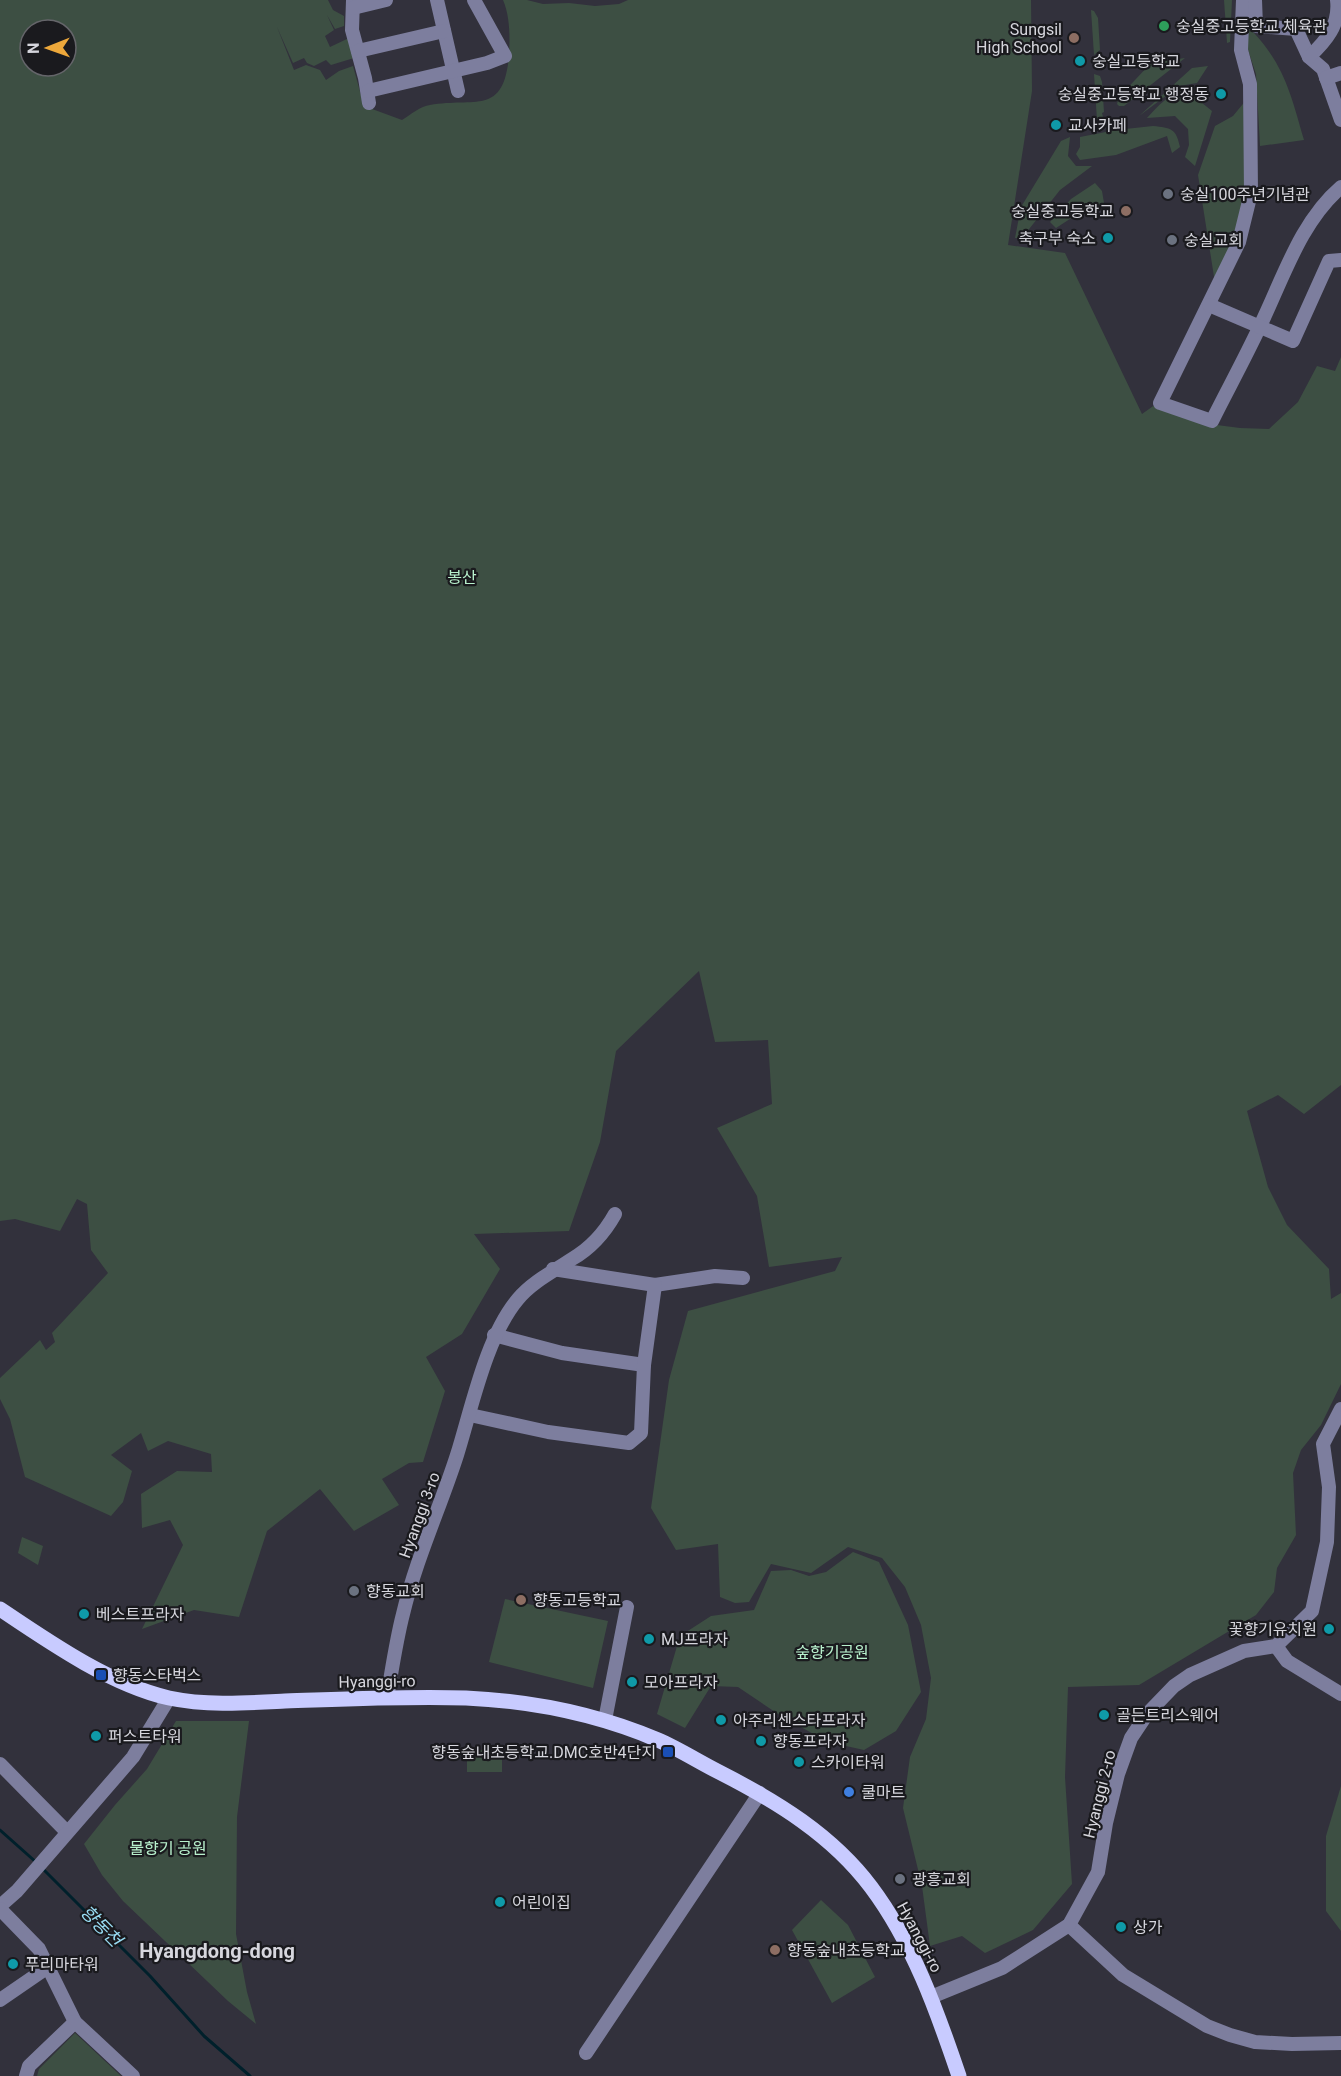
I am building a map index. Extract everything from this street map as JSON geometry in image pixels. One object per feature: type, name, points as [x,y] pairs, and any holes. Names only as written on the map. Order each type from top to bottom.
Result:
[{"type":"main road","name":"Hyanggi-ro","points":[[0,1609],[53,1645],[116,1678],[169,1698],[237,1703],[387,1698],[467,1698],[521,1702],[605,1720],[660,1741],[760,1793],[796,1815],[834,1847],[871,1887],[904,1940],[931,1997],[959,2076]]},
{"type":"street","points":[[386,0],[352,4],[352,30],[368,97],[506,56],[474,0]]},
{"type":"street","points":[[436,0],[458,91]]},
{"type":"street","points":[[1243,0],[1241,50],[1250,84],[1251,193],[1239,242],[1160,403],[1212,421],[1260,327],[1301,239],[1315,216],[1341,187]]},
{"type":"street","points":[[1255,0],[1256,26],[1296,29],[1309,57],[1323,69],[1341,120]]},
{"type":"street","points":[[1309,57],[1327,40],[1338,11],[1337,0]]},
{"type":"street","points":[[358,51],[444,31]]},
{"type":"street","points":[[1326,78],[1341,73]]},
{"type":"street","points":[[1209,305],[1293,341],[1329,261],[1341,260]]},
{"type":"street","name":"Hyanggi 3-ro","points":[[387,1698],[403,1613],[414,1576],[443,1500],[495,1335],[518,1299],[553,1269],[573,1259],[591,1245],[606,1230],[615,1214]]},
{"type":"street","points":[[553,1269],[655,1285],[716,1276],[743,1278]]},
{"type":"street","points":[[470,1415],[548,1432],[629,1443],[641,1432],[644,1365],[655,1285]]},
{"type":"street","points":[[495,1335],[562,1353],[644,1365]]},
{"type":"street","points":[[1341,1409],[1323,1444],[1329,1487],[1327,1542],[1312,1611],[1276,1646],[1287,1660],[1341,1694]]},
{"type":"street","points":[[605,1720],[627,1607]]},
{"type":"street","name":"Hyanggi 2-ro","points":[[931,1997],[1002,1968],[1069,1925],[1098,1872],[1106,1823],[1118,1774],[1131,1738],[1147,1714],[1174,1686],[1190,1675],[1244,1651],[1276,1646]]},
{"type":"street","points":[[133,2076],[75,2022],[39,1949],[0,1908],[133,1757],[169,1698]]},
{"type":"street","points":[[0,1764],[67,1832]]},
{"type":"street","points":[[586,2053],[760,1793]]},
{"type":"street","points":[[1069,1925],[1123,1975],[1207,2026],[1255,2042],[1341,2043]]},
{"type":"street","points":[[0,2000],[48,1966]]},
{"type":"street","points":[[26,2076],[29,2066],[75,2022]]},
{"type":"green space","name":"봉산","points":[[0,0],[328,0],[333,10],[344,16],[344,26],[335,29],[327,15],[334,30],[325,36],[330,47],[349,38],[354,58],[331,65],[326,60],[314,66],[307,63],[304,58],[293,63],[277,27],[294,70],[306,65],[320,70],[326,80],[339,71],[353,66],[364,106],[402,120],[427,106],[485,100],[494,96],[501,88],[509,55],[508,20],[503,0],[595,6],[619,4],[628,0],[1031,0],[1032,91],[1008,245],[1065,253],[1142,414],[1156,404],[1209,424],[1269,429],[1298,402],[1317,366],[1335,371],[1341,357],[1341,1085],[1304,1114],[1278,1095],[1247,1111],[1268,1187],[1287,1225],[1329,1269],[1331,1299],[1341,1293],[1341,1384],[1321,1425],[1301,1450],[1293,1473],[1296,1535],[1277,1568],[1274,1592],[1256,1615],[1139,1685],[1068,1687],[1065,1777],[1072,1884],[1033,1930],[985,1953],[962,1936],[930,1946],[922,1886],[903,1808],[910,1757],[926,1719],[931,1678],[921,1625],[905,1587],[882,1558],[848,1547],[811,1573],[771,1564],[749,1602],[735,1603],[720,1597],[718,1544],[676,1550],[651,1508],[669,1380],[688,1311],[835,1271],[842,1257],[769,1267],[757,1196],[717,1128],[772,1104],[768,1040],[715,1042],[699,971],[616,1051],[600,1142],[569,1231],[474,1234],[500,1269],[462,1334],[426,1357],[445,1391],[423,1462],[409,1463],[382,1479],[399,1505],[354,1531],[320,1489],[267,1531],[239,1617],[194,1610],[142,1629],[183,1545],[170,1520],[142,1528],[141,1494],[177,1471],[212,1472],[211,1454],[168,1441],[148,1451],[141,1433],[111,1455],[132,1471],[123,1502],[111,1516],[25,1477],[10,1419],[0,1399],[0,1378],[40,1340],[46,1350],[55,1342],[52,1333],[108,1273],[91,1250],[87,1204],[77,1199],[60,1231],[15,1219],[0,1221]]},
{"type":"green space","points":[[1224,0],[1232,0],[1230,42],[1227,43]]},
{"type":"green space","points":[[1091,10],[1098,18],[1100,50],[1094,55]]},
{"type":"green space","points":[[1245,24],[1268,50],[1284,77],[1304,140],[1260,146],[1256,74],[1247,47]]},
{"type":"green space","points":[[1185,58],[1124,106],[1117,104],[1119,97],[1151,63]]},
{"type":"green space","points":[[1208,66],[1197,83],[1179,86],[1139,116],[1192,68]]},
{"type":"green space","points":[[1094,74],[1100,76],[1102,82],[1104,112],[1103,117],[1097,120]]},
{"type":"green space","points":[[1186,90],[1212,111],[1195,166],[1185,157],[1189,145],[1188,129],[1175,116],[1147,118],[1169,97]]},
{"type":"green space","points":[[1247,99],[1247,190],[1235,244],[1215,283],[1198,175],[1215,126],[1233,116]]},
{"type":"green space","points":[[1153,126],[1172,130],[1177,136],[1180,147],[1172,153],[1167,136],[1116,155],[1080,160],[1076,154],[1080,147],[1080,137]]},
{"type":"green space","points":[[1070,137],[1068,156],[1076,166],[1092,166],[1060,190],[1022,238],[1015,238],[1021,207],[1061,141]]},
{"type":"green space","points":[[1095,183],[1102,191],[1105,209],[1096,202],[1056,228],[1050,222],[1071,199]]},
{"type":"green space","points":[[22,1537],[43,1546],[38,1565],[18,1553]]},
{"type":"green space","name":"숲향기공원","points":[[853,1552],[879,1562],[908,1625],[921,1692],[896,1731],[864,1750],[828,1742],[781,1716],[738,1687],[711,1686],[685,1728],[657,1714],[680,1636],[711,1616],[754,1610],[771,1571],[791,1570],[809,1576],[826,1572]]},
{"type":"green space","points":[[505,1599],[608,1621],[593,1688],[489,1662]]},
{"type":"green space","name":"물향기 공원","points":[[176,1721],[249,1721],[237,1817],[236,1934],[247,1992],[256,2024],[228,2001],[123,1901],[102,1875],[84,1844],[147,1769]]},
{"type":"green space","points":[[467,1749],[502,1751],[502,1772],[467,1772]]},
{"type":"green space","points":[[1341,1786],[1341,1931],[1326,1911],[1326,1836]]},
{"type":"green space","points":[[821,1900],[848,1925],[875,1977],[832,2003],[792,1930]]},
{"type":"green space","points":[[75,2033],[121,2076],[37,2076],[39,2069]]},
{"type":"waterway","name":"향동천","points":[[0,1830],[37,1863]]},
{"type":"waterway","name":"향동천","points":[[41,1867],[150,1976],[204,2036],[250,2076]]},
{"type":"place","name":"숭실중고등학교 체육관","points":[[1164,26]]},
{"type":"place","name":"Sungsil High School","points":[[1074,38]]},
{"type":"place","name":"숭실고등학교","points":[[1080,61]]},
{"type":"place","name":"숭실중고등학교 행정동","points":[[1221,94]]},
{"type":"place","name":"교사카페","points":[[1056,125]]},
{"type":"place","name":"숭실100주년기념관","points":[[1168,194]]},
{"type":"place","name":"숭실중고등학교","points":[[1126,211]]},
{"type":"place","name":"축구부 숙소","points":[[1108,238]]},
{"type":"place","name":"숭실교회","points":[[1172,240]]},
{"type":"place","name":"향동교회","points":[[354,1591]]},
{"type":"place","name":"향동고등학교","points":[[521,1600]]},
{"type":"place","name":"베스트프라자","points":[[84,1614]]},
{"type":"place","name":"꽃향기유치원","points":[[1329,1629]]},
{"type":"place","name":"MJ프라자","points":[[649,1639]]},
{"type":"place","name":"향동스타벅스","points":[[101,1675]]},
{"type":"place","name":"모아프라자","points":[[632,1682]]},
{"type":"place","name":"골든트리스웨어","points":[[1104,1715]]},
{"type":"place","name":"아주리센스타프라자","points":[[721,1720]]},
{"type":"place","name":"퍼스트타워","points":[[96,1736]]},
{"type":"place","name":"향동프라자","points":[[761,1741]]},
{"type":"place","name":"향동숲내초등학교.DMC호반4단지","points":[[668,1752]]},
{"type":"place","name":"스카이타워","points":[[799,1762]]},
{"type":"place","name":"쿨마트","points":[[849,1792]]},
{"type":"place","name":"광흥교회","points":[[900,1879]]},
{"type":"place","name":"어린이집","points":[[500,1902]]},
{"type":"place","name":"상가","points":[[1121,1927]]},
{"type":"place","name":"향동숲내초등학교","points":[[775,1950]]},
{"type":"place","name":"푸리마타워","points":[[13,1964]]},
{"type":"district","name":"Hyangdong-dong","points":[[217,1951]]}]
